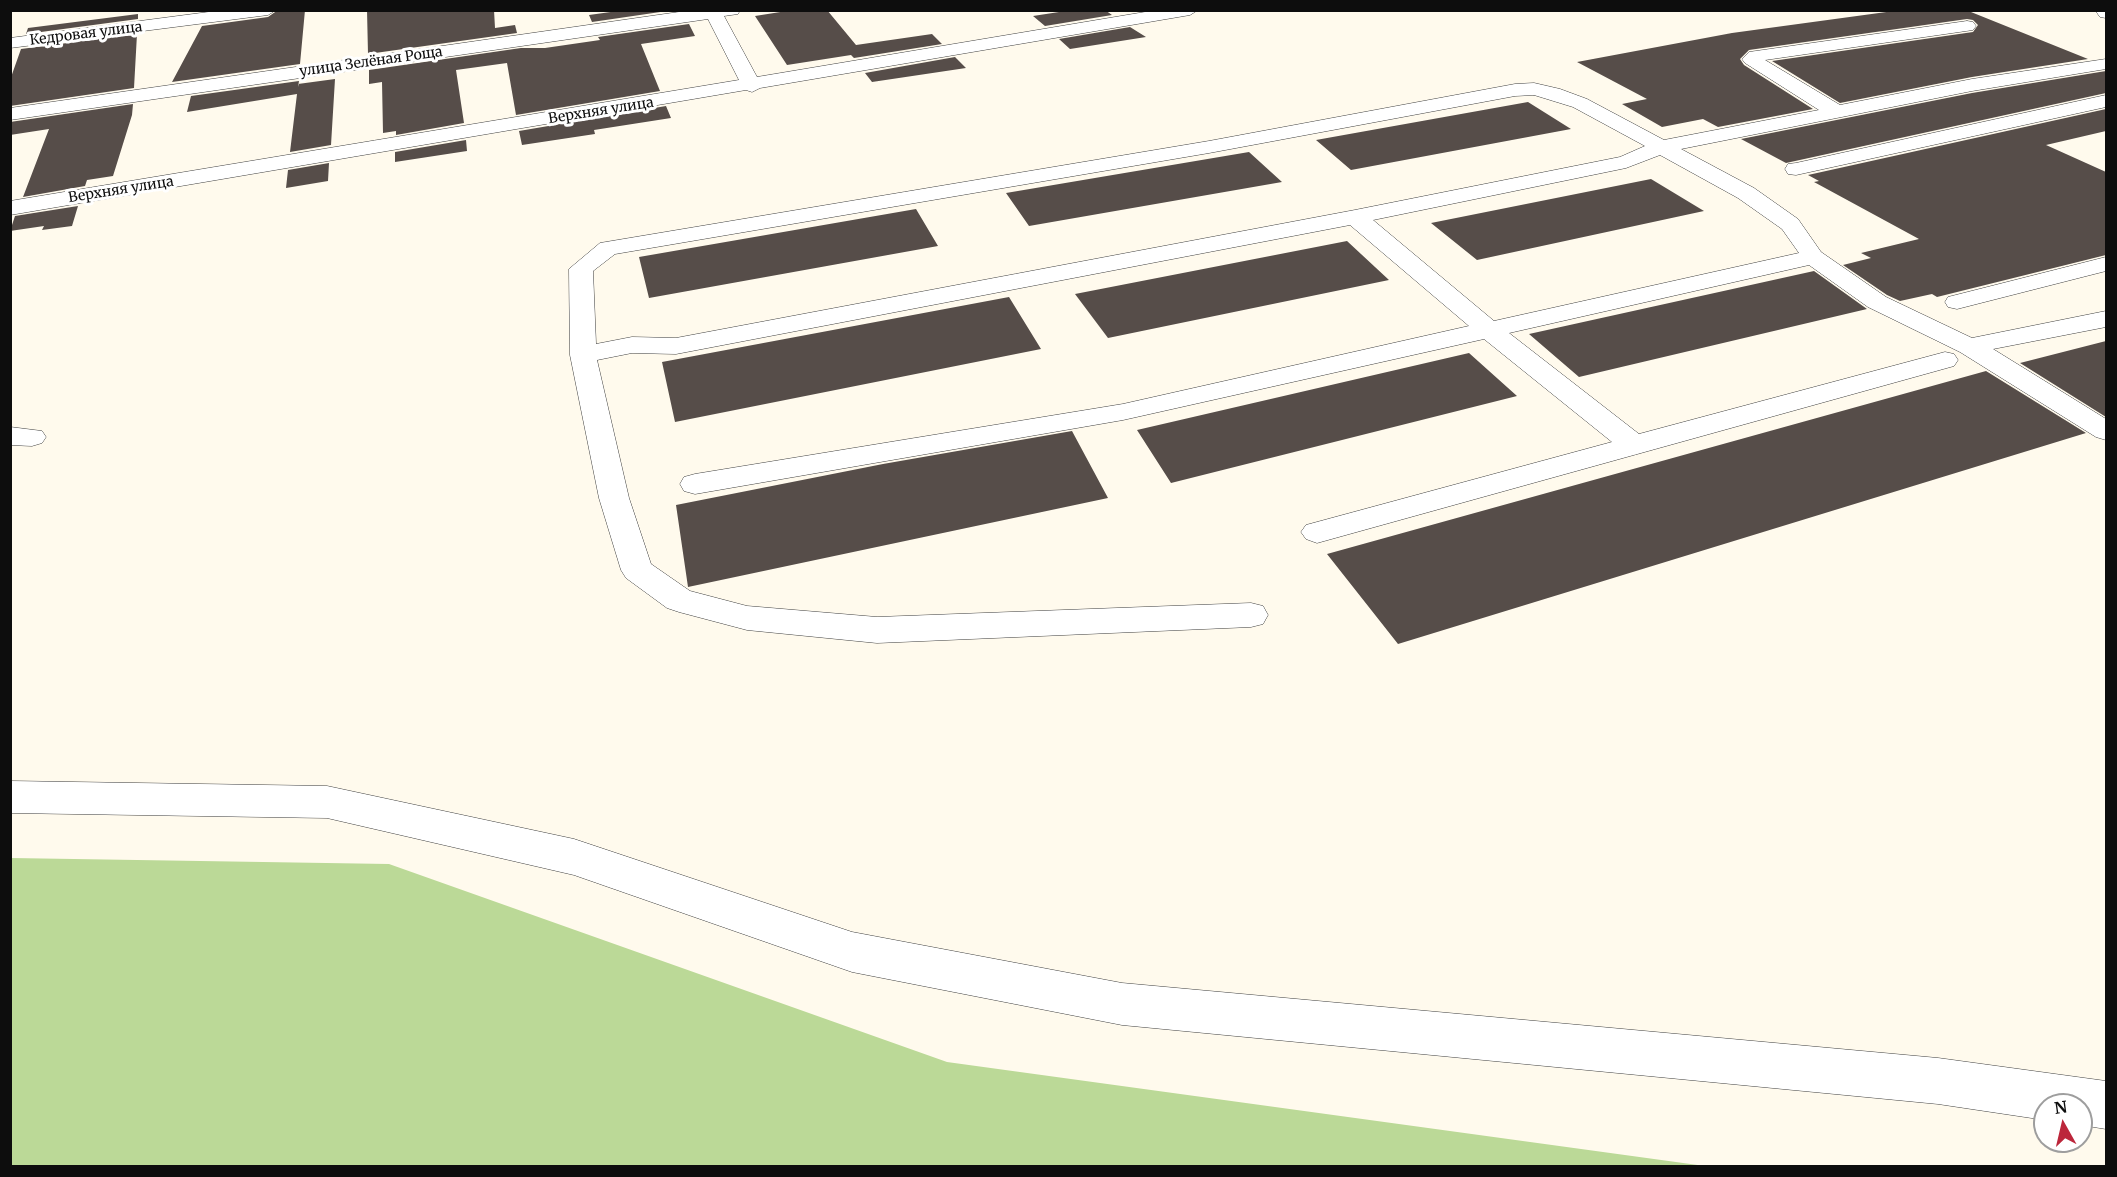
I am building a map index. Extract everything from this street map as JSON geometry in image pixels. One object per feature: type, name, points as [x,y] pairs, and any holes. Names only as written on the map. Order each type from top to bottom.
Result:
[{"type":"street","name":"Кедровая улица","points":[[10,43],[268,10]]},
{"type":"street","name":"Верхняя улица","points":[[10,208],[752,86],[1190,10]]},
{"type":"street","points":[[719,11],[752,86]]},
{"type":"street","name":"улица Зелёная Роща","points":[[10,114],[719,11]]},
{"type":"street","points":[[1837,112],[1751,59],[1755,56],[1967,26]]},
{"type":"street","points":[[583,355],[632,345],[676,346],[1355,217],[1626,162],[1661,147],[1972,85],[2106,64]]},
{"type":"street","points":[[1251,615],[877,630],[747,618],[680,600],[636,570],[614,498],[583,355],[581,269],[608,248],[1209,147],[1515,90],[1534,89],[1580,103],[1746,193],[1790,224],[1813,257],[1877,302],[1957,353],[2106,430]]},
{"type":"street","points":[[1796,169],[2106,101]]},
{"type":"street","points":[[1355,217],[1489,330],[1633,444]]},
{"type":"street","points":[[695,484],[1123,412],[1813,257]]},
{"type":"street","points":[[1957,302],[2106,264]]},
{"type":"street","points":[[1317,532],[1957,353],[2106,319]]},
{"type":"street","points":[[10,797],[327,802],[574,857],[852,952],[1122,1004],[1938,1081],[2106,1105]]},
{"type":"green space","points":[[11,858],[389,864],[947,1062],[1705,1166],[11,1166]]},
{"type":"building","points":[[278,10],[305,10],[300,64],[172,82],[202,26],[268,17]]},
{"type":"building","points":[[367,10],[494,10],[495,28],[515,25],[517,33],[368,54]]},
{"type":"building","points":[[625,10],[674,10],[592,22],[589,15]]},
{"type":"building","points":[[793,10],[827,10],[856,45],[932,34],[942,44],[854,58],[851,55],[787,65],[755,16]]},
{"type":"building","points":[[1072,10],[1105,10],[1112,15],[1045,26],[1033,16]]},
{"type":"building","points":[[1901,10],[1966,10],[2088,59],[1972,77],[1840,103],[1772,61],[1973,32],[1978,25],[1973,20],[1967,19],[1749,50],[1740,59],[1744,65],[1813,109],[1718,127],[1703,119],[1662,127],[1622,104],[1647,99],[1577,62],[1732,33]]},
{"type":"building","points":[[138,14],[138,19],[26,34],[28,28]]},
{"type":"building","points":[[689,24],[695,36],[641,44],[660,91],[516,115],[507,63],[456,70],[464,123],[396,135],[396,131],[383,133],[382,82],[369,84],[369,70],[521,48],[545,48],[600,40],[598,37]]},
{"type":"building","points":[[1130,27],[1146,37],[1070,49],[1059,39]]},
{"type":"building","points":[[137,34],[134,88],[10,106],[10,80],[21,49]]},
{"type":"building","points":[[955,57],[966,68],[872,82],[865,73]]},
{"type":"building","points":[[2106,71],[2106,93],[1786,163],[1741,139],[1972,93]]},
{"type":"building","points":[[335,79],[331,145],[290,152],[297,94],[187,112],[191,96],[299,81],[299,84]]},
{"type":"building","points":[[1528,102],[1571,129],[1351,170],[1316,140]]},
{"type":"building","points":[[133,104],[132,115],[113,176],[87,180],[85,186],[23,197],[49,129],[10,135],[10,122]]},
{"type":"building","points":[[666,106],[671,118],[594,130],[595,134],[522,145],[519,131]]},
{"type":"building","points":[[2106,109],[2106,131],[2046,145],[2106,172],[2106,255],[1937,297],[1932,294],[1900,301],[1887,295],[1843,265],[1871,258],[1861,253],[1919,239],[1814,182],[1819,181],[1808,175]]},
{"type":"building","points":[[466,140],[467,151],[395,162],[395,152]]},
{"type":"building","points":[[1249,152],[1282,182],[1029,226],[1006,193]]},
{"type":"building","points":[[329,163],[328,181],[286,188],[288,170]]},
{"type":"building","points":[[1651,179],[1704,211],[1477,260],[1431,223]]},
{"type":"building","points":[[78,206],[72,226],[42,230],[44,226],[10,231],[15,216]]},
{"type":"building","points":[[916,209],[938,246],[649,298],[639,257]]},
{"type":"building","points":[[1347,241],[1389,280],[1108,338],[1075,294]]},
{"type":"building","points":[[1814,271],[1867,309],[1579,377],[1529,334]]},
{"type":"building","points":[[1009,297],[1041,349],[675,422],[662,362]]},
{"type":"building","points":[[2106,341],[2106,417],[2020,363]]},
{"type":"building","points":[[1469,353],[1517,396],[1171,483],[1137,430]]},
{"type":"building","points":[[1986,371],[2086,433],[1398,644],[1327,554]]},
{"type":"building","points":[[1072,431],[1108,498],[688,587],[676,505],[883,464]]}]
